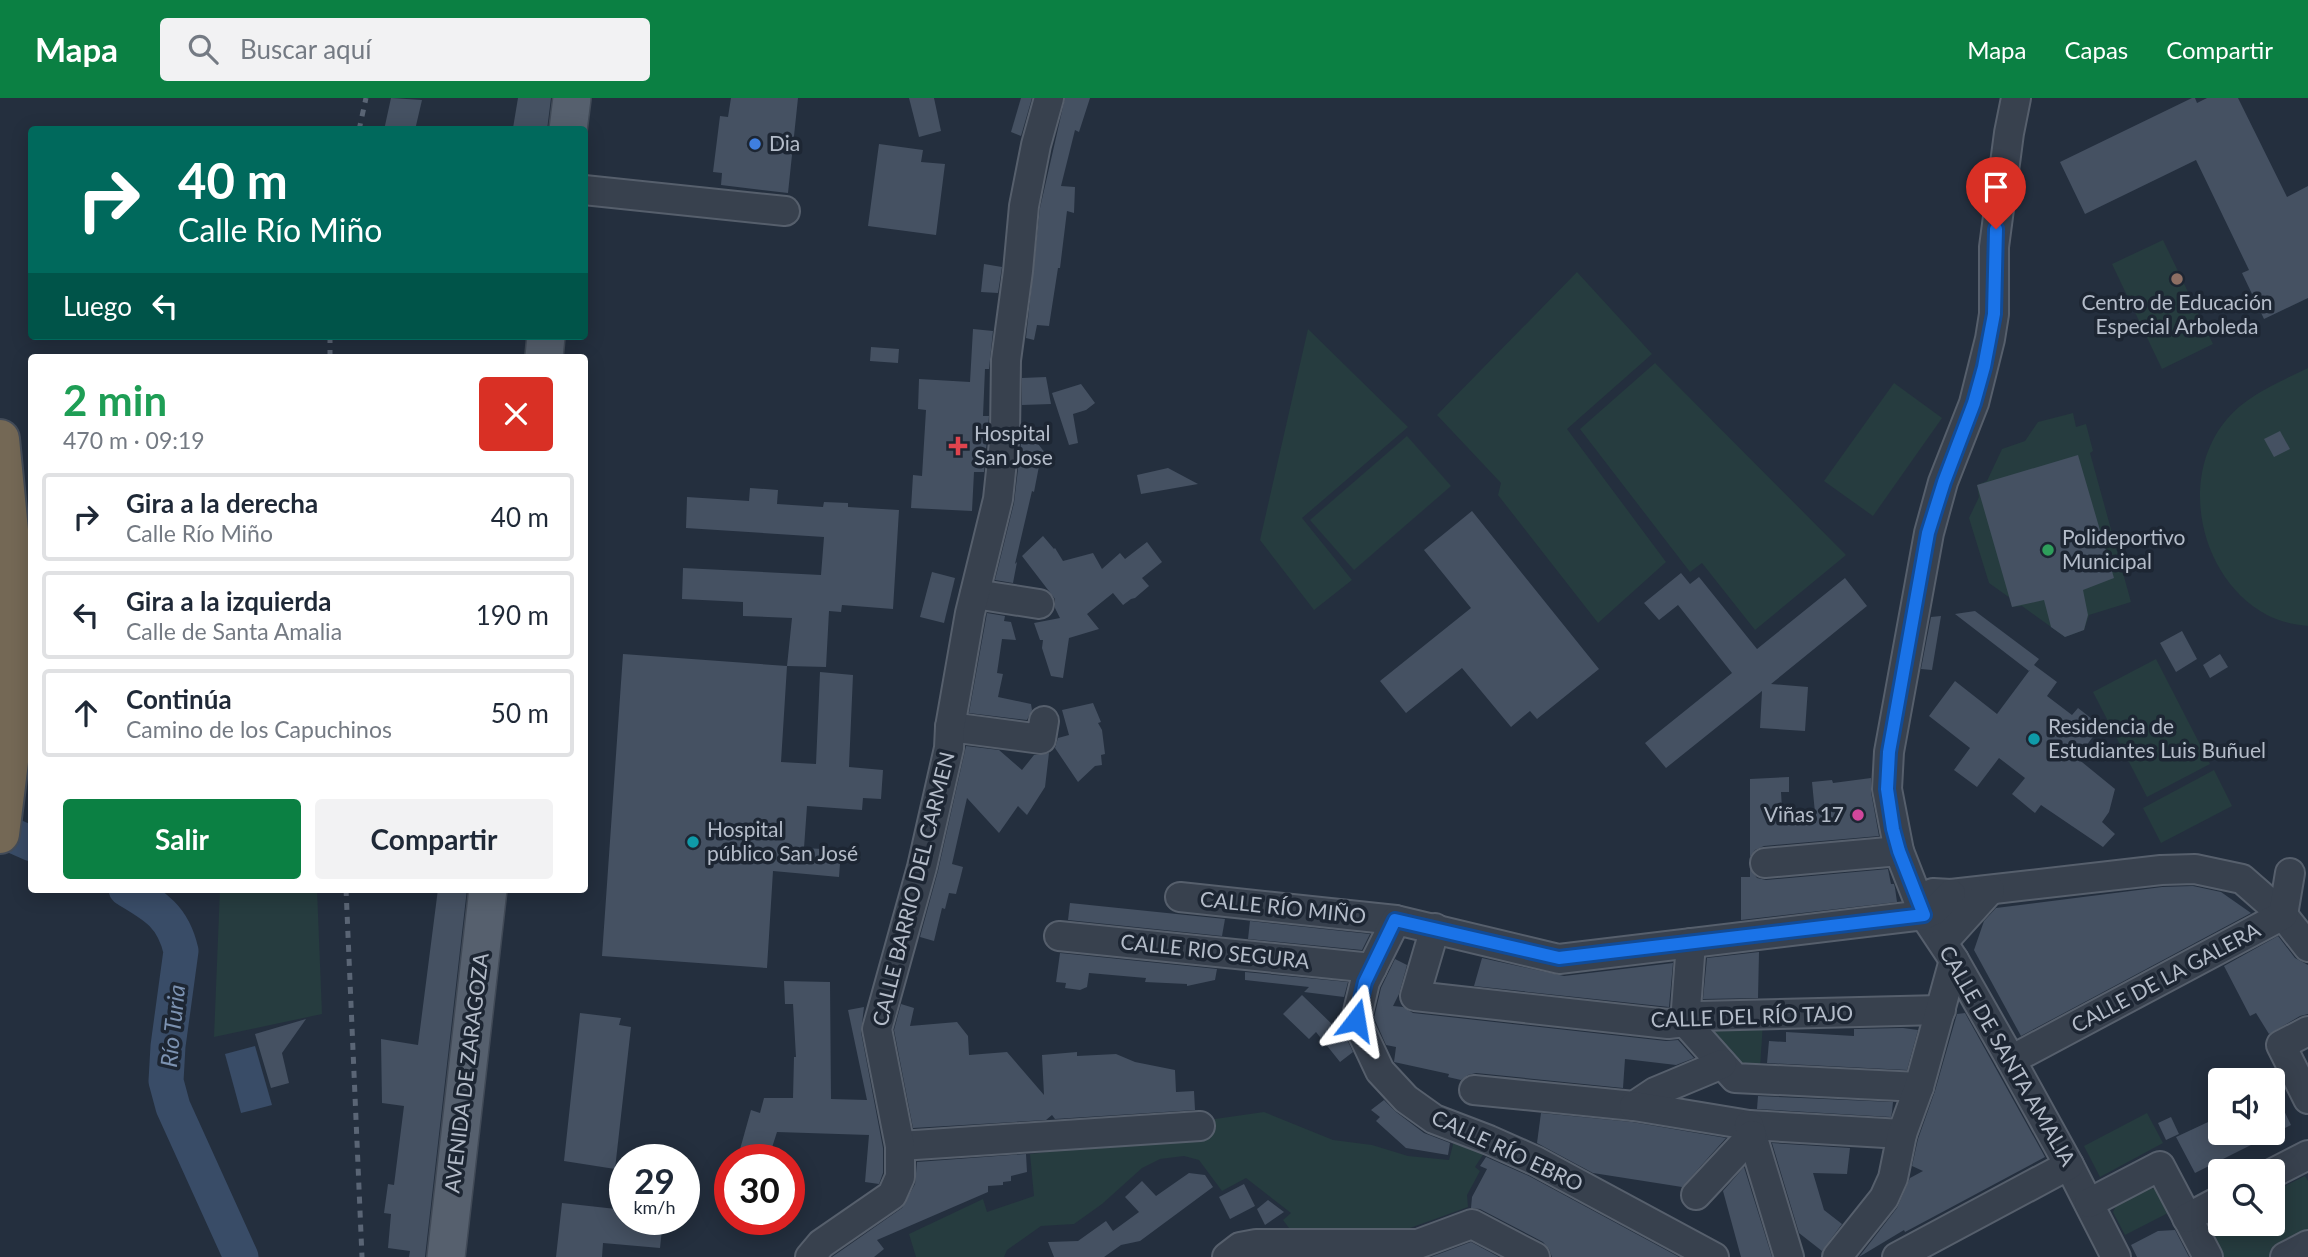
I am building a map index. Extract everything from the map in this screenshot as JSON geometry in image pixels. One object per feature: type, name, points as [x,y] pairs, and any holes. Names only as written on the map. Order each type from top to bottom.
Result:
[{"type":"highway","points":[[0,439],[15,591],[14,694],[0,834]]},
{"type":"main road","points":[[568,126],[572,98]]},
{"type":"main road","name":"AVENIDA DE ZARAGOZA","points":[[446,1257],[488,893]]},
{"type":"street","name":"CALLE BARRIO DEL CARMEN","points":[[810,1257],[821,1244],[892,1195],[900,1177],[900,1146],[877,1029],[922,867],[949,748],[950,727],[975,594],[998,499],[1003,466],[1006,360],[1024,206],[1049,98]]},
{"type":"street","name":"CALLE DE SANTA AMALIA","points":[[2016,98],[1994,247],[1994,314],[1974,403],[1928,533],[1888,772],[1889,809],[1899,851],[1919,902],[2069,1165],[2089,1203],[2106,1253]]},
{"type":"street","points":[[588,190],[785,211]]},
{"type":"street","points":[[975,594],[1039,604]]},
{"type":"street","name":"CALLE BARRIO DEL CARMEN","points":[[950,727],[1041,739],[1044,721]]},
{"type":"street","points":[[1765,863],[1899,851]]},
{"type":"street","name":"CALLE RÍO MIÑO","points":[[1180,897],[1395,920],[1559,958],[1690,943],[1951,894],[2180,868],[2210,871],[2242,879]]},
{"type":"street","points":[[2242,879],[2299,869]]},
{"type":"street","name":"CALLE DE LA GALERA","points":[[2011,1060],[2283,915],[2299,869]]},
{"type":"street","points":[[2242,879],[2283,915],[2308,947]]},
{"type":"street","points":[[1837,1257],[1884,1198],[1893,1178],[1902,1134],[1919,1087],[1941,1010],[1949,951],[1990,890]]},
{"type":"street","name":"CALLE RÍO EBRO","points":[[1395,920],[1365,982],[1356,1020],[1380,1071],[1406,1099],[1434,1119],[1536,1161],[1714,1257]]},
{"type":"street","name":"CALLE DEL RÍO TAJO","points":[[1434,928],[1416,996],[1668,1024],[1685,1022],[1699,1016],[1941,1010]]},
{"type":"street","name":"CALLE RIO SEGURA","points":[[1059,936],[1372,968]]},
{"type":"street","points":[[1690,943],[1685,1022],[1735,1078],[1919,1087]]},
{"type":"street","points":[[2308,1031],[2281,1045],[2308,1099]]},
{"type":"street","points":[[1634,1106],[1655,1092],[1722,1065]]},
{"type":"street","points":[[1474,1090],[1634,1106],[1751,1130],[1902,1134]]},
{"type":"street","points":[[900,1146],[1200,1126]]},
{"type":"street","points":[[1696,1195],[1751,1130]]},
{"type":"street","points":[[1751,1130],[1789,1257]]},
{"type":"street","points":[[2285,1167],[2308,1155]]},
{"type":"street","points":[[1897,1257],[2069,1165]]},
{"type":"street","points":[[2089,1203],[2160,1166],[2208,1257]]},
{"type":"street","points":[[2285,1179],[2308,1168]]},
{"type":"street","points":[[2189,1222],[2208,1209]]},
{"type":"street","points":[[2189,1222],[2208,1216]]},
{"type":"street","points":[[1227,1257],[1240,1247],[1256,1244],[1418,1250],[1472,1224],[1535,1257]]},
{"type":"street","points":[[2285,1257],[2308,1245]]},
{"type":"green space","points":[[2163,240],[2213,344],[2162,369],[2112,264]]},
{"type":"green space","points":[[1577,272],[1652,354],[1567,429],[1666,562],[1598,623],[1498,495],[1501,483],[1437,415]]},
{"type":"green space","points":[[1308,329],[1408,427],[1302,518],[1352,580],[1314,610],[1260,540]]},
{"type":"green space","points":[[1655,363],[1846,555],[1755,630],[1702,563],[1690,572],[1580,429]]},
{"type":"green space","points":[[2308,368],[2308,626],[2267,615],[2244,599],[2225,577],[2212,553],[2203,526],[2200,497],[2203,469],[2212,443],[2227,419],[2254,396]]},
{"type":"green space","points":[[1894,383],[1942,418],[1873,516],[1824,481]]},
{"type":"green space","name":"Polideportivo Municipal","points":[[2073,413],[2076,427],[2086,424],[2093,451],[2090,453],[2131,602],[2089,615],[2084,630],[2065,637],[2022,606],[2012,607],[2010,598],[1989,583],[1969,518],[1979,497],[1977,485],[1987,481],[2002,449],[2025,441],[2038,422]]},
{"type":"green space","points":[[1407,436],[1451,486],[1354,570],[1310,520]]},
{"type":"green space","points":[[2156,659],[2210,764],[2147,797],[2093,692]]},
{"type":"green space","points":[[2214,770],[2232,806],[2161,843],[2143,808]]},
{"type":"green space","points":[[220,893],[317,893],[322,1014],[214,1037]]},
{"type":"green space","points":[[1763,1022],[1760,1069],[1738,1067],[1707,1030]]},
{"type":"green space","points":[[1264,1112],[1333,1140],[1372,1145],[1408,1156],[1449,1160],[1455,1137],[1486,1150],[1475,1167],[1480,1171],[1467,1195],[1468,1207],[1410,1228],[1289,1228],[1283,1220],[1291,1213],[1246,1178],[1222,1191],[1199,1160],[1184,1156],[1160,1159],[1142,1168],[1102,1204],[1074,1224],[1041,1226],[1007,1250],[1004,1257],[916,1257],[909,1234],[983,1199],[987,1212],[1034,1196],[1030,1154],[1215,1132],[1215,1119]]},
{"type":"green space","points":[[2147,1113],[2163,1143],[2100,1177],[2084,1146]]},
{"type":"green space","points":[[2305,1176],[2308,1181],[2308,1239],[2273,1257],[2214,1257],[2200,1230],[2208,1226],[2208,1236],[2285,1236],[2285,1186]]},
{"type":"green space","points":[[2149,1188],[2155,1189],[2168,1213],[2125,1235],[2113,1212],[2116,1206]]},
{"type":"water","points":[[255,1046],[272,1105],[241,1113],[225,1054]]},
{"type":"building","points":[[391,98],[422,100],[416,126],[385,126]]},
{"type":"building","points":[[518,98],[551,98],[548,126],[513,126]]},
{"type":"building","name":"Dia","points":[[731,98],[798,98],[788,193],[721,185],[722,173],[713,172],[720,116],[728,117]]},
{"type":"building","points":[[909,98],[934,98],[941,131],[919,137]]},
{"type":"building","points":[[1021,98],[1032,98],[1021,136],[1011,132]]},
{"type":"building","points":[[1065,98],[1090,98],[1079,132],[1075,130],[1061,186],[1075,187],[1074,213],[1067,211],[1049,326],[1037,325],[1034,340],[1026,338],[1040,208]]},
{"type":"building","points":[[2195,98],[2197,103],[2207,98],[2238,98],[2287,197],[2308,186],[2308,298],[2264,319],[2242,273],[2249,270],[2196,160],[2085,214],[2060,162]]},
{"type":"building","points":[[879,144],[923,150],[921,162],[945,164],[936,235],[868,226]]},
{"type":"building","points":[[984,264],[1002,267],[998,293],[981,292]]},
{"type":"building","name":"Hospital San Jose","points":[[973,329],[993,331],[989,369],[985,369],[983,416],[989,416],[984,472],[974,472],[972,511],[911,508],[913,475],[922,476],[926,410],[918,409],[919,379],[970,382]]},
{"type":"building","points":[[871,347],[899,349],[898,363],[870,361]]},
{"type":"building","points":[[1046,377],[1051,404],[1022,405],[1022,378]]},
{"type":"building","points":[[1081,384],[1095,403],[1086,410],[1073,414],[1078,443],[1069,445],[1052,393]]},
{"type":"building","points":[[2280,431],[2290,449],[2274,457],[2264,439]]},
{"type":"building","points":[[1021,444],[1038,444],[1050,459],[1040,461],[1015,564],[1017,562],[1013,583],[995,580],[1014,503]]},
{"type":"building","name":"Polideportivo Municipal","points":[[2078,455],[2114,578],[2083,590],[2088,615],[2084,630],[2065,637],[2051,627],[2044,600],[2012,607],[1977,485]]},
{"type":"building","points":[[1168,468],[1198,484],[1141,494],[1137,475]]},
{"type":"building","points":[[750,488],[778,490],[777,504],[823,507],[824,502],[848,503],[848,507],[899,510],[893,609],[842,605],[841,612],[829,611],[826,667],[787,666],[792,618],[743,616],[743,602],[682,599],[683,568],[821,575],[824,537],[686,528],[687,497],[749,501]]},
{"type":"building","points":[[1472,511],[1599,669],[1537,719],[1530,711],[1511,727],[1462,668],[1406,713],[1380,681],[1471,608],[1424,550]]},
{"type":"building","points":[[1043,536],[1063,561],[1093,553],[1102,569],[1120,553],[1125,559],[1147,542],[1162,562],[1142,578],[1149,586],[1135,598],[1123,605],[1113,593],[1087,614],[1099,629],[1069,638],[1063,678],[1051,676],[1042,648],[1043,640],[1040,640],[1034,623],[1060,618],[1055,608],[1055,599],[1022,556]]},
{"type":"building","points":[[932,572],[955,578],[944,623],[920,617]]},
{"type":"building","points":[[1681,573],[1690,584],[1699,577],[1757,649],[1845,578],[1867,606],[1771,684],[1808,687],[1805,731],[1760,728],[1762,691],[1666,768],[1645,743],[1732,673],[1678,605],[1659,620],[1644,603]]},
{"type":"building","points":[[1975,611],[2039,659],[2034,665],[2057,682],[2047,696],[2072,715],[2078,708],[2101,726],[2077,758],[2115,789],[2109,812],[2102,822],[2115,834],[2103,847],[2041,805],[2035,813],[2012,794],[2025,778],[1999,758],[1977,787],[1954,770],[1970,748],[1929,716],[1955,681],[1997,714],[2032,667],[2029,671],[1955,614]]},
{"type":"building","points":[[987,613],[1005,616],[1004,621],[1011,622],[1016,640],[1002,639],[997,673],[1003,674],[998,697],[1031,704],[1032,710],[1027,720],[969,713]]},
{"type":"building","points":[[1941,616],[1932,670],[1921,669],[1931,617]]},
{"type":"building","points":[[2182,631],[2197,659],[2176,672],[2160,643]]},
{"type":"building","name":"Hospital público San José","points":[[623,654],[787,666],[781,762],[816,764],[820,672],[853,675],[849,767],[883,770],[881,799],[863,798],[862,810],[807,806],[804,848],[841,850],[839,877],[773,871],[767,968],[602,956]]},
{"type":"building","points":[[2220,654],[2228,667],[2210,678],[2203,665]]},
{"type":"building","points":[[1093,703],[1101,722],[1098,723],[1102,730],[1105,754],[1101,755],[1102,765],[1095,766],[1078,782],[1055,748],[1058,738],[1069,735],[1062,710]]},
{"type":"building","points":[[966,746],[999,750],[1022,770],[1034,755],[1049,753],[1045,787],[1027,815],[1018,806],[999,833],[967,798],[952,864],[963,867],[956,894],[949,893],[945,909],[942,908],[934,941],[920,937]]},
{"type":"building","points":[[1789,777],[1789,792],[1781,792],[1783,825],[1816,823],[1812,782],[1832,780],[1833,783],[1871,778],[1879,836],[1764,846],[1755,850],[1750,857],[1750,779]]},
{"type":"building","points":[[1750,868],[1757,878],[1766,880],[1888,869],[1897,902],[1741,920],[1741,877],[1750,877]]},
{"type":"building","points":[[2193,886],[2221,892],[2251,913],[2021,1036],[1974,950],[1984,921],[1996,908],[2162,887]]},
{"type":"building","points":[[437,893],[467,893],[425,1257],[409,1257],[410,1251],[388,1248],[391,1214],[384,1213],[388,1184],[394,1185],[404,1106],[382,1103],[381,1039],[418,1045]]},
{"type":"building","points":[[1070,903],[1225,919],[1222,936],[1068,920]]},
{"type":"building","points":[[1250,921],[1370,934],[1362,950],[1248,939]]},
{"type":"building","points":[[2278,936],[2295,958],[2308,965],[2308,1014],[2269,1034],[2256,1013],[2250,1016],[2224,966]]},
{"type":"building","points":[[1759,952],[1758,998],[1703,999],[1707,958]]},
{"type":"building","points":[[1060,953],[1217,969],[1215,980],[1187,986],[1145,982],[1146,978],[1089,973],[1087,987],[1080,990],[1065,988],[1066,983],[1056,982]]},
{"type":"building","points":[[1482,958],[1564,976],[1673,963],[1669,1007],[1474,986]]},
{"type":"building","points":[[1395,959],[1407,965],[1393,1006],[1403,1007],[1413,1013],[1666,1041],[1678,1040],[1694,1058],[1676,1065],[1625,1059],[1623,1088],[1476,1073],[1461,1080],[1448,1077],[1449,1074],[1394,1062],[1396,1047],[1386,1045],[1374,1018],[1381,988]]},
{"type":"building","points":[[1245,972],[1348,982],[1344,997],[1304,992],[1309,987],[1245,980]]},
{"type":"building","points":[[784,981],[830,982],[831,1099],[867,1100],[848,1010],[864,1007],[861,1032],[883,1148],[883,1173],[879,1184],[865,1182],[869,1135],[777,1132],[773,1144],[741,1144],[751,1110],[760,1113],[764,1098],[793,1098],[796,1057],[793,1004],[785,1004]]},
{"type":"building","points":[[1302,995],[1338,1030],[1341,1027],[1353,1052],[1340,1062],[1316,1032],[1309,1039],[1283,1014]]},
{"type":"building","points":[[901,1004],[914,1008],[910,1026],[957,1022],[968,1036],[969,1055],[1007,1052],[1044,1095],[1042,1055],[1077,1052],[1077,1056],[1116,1054],[1135,1062],[1175,1070],[1176,1092],[1194,1091],[1195,1110],[1055,1119],[1052,1115],[1046,1120],[913,1128],[894,1030]]},
{"type":"building","points":[[580,1013],[621,1018],[619,1025],[631,1027],[618,1144],[609,1144],[609,1168],[564,1161]]},
{"type":"building","points":[[1965,1013],[2045,1157],[1905,1232],[1904,1230],[1859,1257],[1897,1208],[1910,1178],[1923,1171],[1912,1166],[1918,1139],[1957,1014]]},
{"type":"building","points":[[306,1019],[282,1053],[289,1083],[271,1088],[255,1034]]},
{"type":"building","points":[[1854,1029],[1918,1030],[1907,1070],[1767,1063],[1769,1041],[1786,1042],[1786,1032],[1854,1036]]},
{"type":"building","points":[[1758,1096],[1893,1102],[1891,1117],[1757,1109]]},
{"type":"building","points":[[1384,1100],[1424,1133],[1450,1143],[1448,1155],[1406,1148],[1376,1121],[1380,1117],[1371,1110]]},
{"type":"building","points":[[1541,1113],[1632,1122],[1726,1138],[1682,1187],[1593,1173],[1537,1143]]},
{"type":"building","points":[[2285,1113],[2291,1125],[2285,1128]]},
{"type":"building","points":[[2171,1117],[2179,1134],[2166,1140],[2158,1123]]},
{"type":"building","points":[[2208,1122],[2208,1145],[2251,1145],[2223,1159],[2208,1159],[2208,1166],[2195,1173],[2176,1137]]},
{"type":"building","points":[[1772,1143],[1850,1148],[1847,1174],[1813,1173],[1824,1210],[1842,1224],[1822,1251],[1799,1233]]},
{"type":"building","points":[[1026,1154],[1027,1172],[1011,1176],[1011,1181],[1003,1182],[1003,1185],[988,1186],[988,1192],[877,1240],[884,1249],[874,1257],[832,1257],[902,1208],[915,1184],[917,1162]]},
{"type":"building","points":[[1486,1157],[1529,1176],[1679,1257],[1552,1257],[1543,1242],[1480,1209],[1471,1208],[1472,1197],[1487,1169],[1480,1166]]},
{"type":"building","points":[[1744,1167],[1772,1257],[1741,1257],[1723,1191]]},
{"type":"building","points":[[1189,1173],[1205,1175],[1213,1187],[1140,1241],[1121,1245],[1104,1257],[1054,1257],[1048,1242],[1078,1241],[1106,1221],[1113,1231],[1139,1212],[1125,1197],[1142,1181],[1156,1196]]},
{"type":"building","points":[[1244,1184],[1255,1206],[1230,1219],[1219,1197]]},
{"type":"building","points":[[1268,1200],[1284,1212],[1265,1225],[1257,1209]]},
{"type":"building","points":[[562,1203],[609,1208],[609,1235],[661,1235],[660,1248],[603,1243],[602,1257],[556,1257]]},
{"type":"building","points":[[2175,1230],[2189,1257],[2137,1257],[2131,1245],[2158,1231]]},
{"type":"building","points":[[1471,1242],[1499,1257],[1431,1257]]},
{"type":"waterway","name":"Río Turia","points":[[0,830],[28,842]]},
{"type":"waterway","name":"Río Turia","points":[[133,893],[168,920],[178,939],[181,951],[166,1081],[173,1107],[241,1257]]},
{"type":"railway","points":[[360,126],[366,98]]},
{"type":"railway","points":[[330,340],[330,354]]},
{"type":"railway","points":[[346,893],[362,1257]]},
{"type":"place","name":"Dia","points":[[755,144]]},
{"type":"place","name":"Centro de Educación Especial Arboleda","points":[[2177,279]]},
{"type":"place","name":"Hospital San Jose","points":[[958,446]]},
{"type":"place","name":"Polideportivo Municipal","points":[[2048,550]]},
{"type":"place","name":"Residencia de Estudiantes Luis Buñuel","points":[[2034,739]]},
{"type":"place","name":"Viñas 17","points":[[1858,815]]},
{"type":"place","name":"Hospital público San José","points":[[693,842]]},
{"type":"route","points":[[1356,1020],[1365,982],[1395,920],[1559,958],[1924,915],[1893,829],[1887,789],[1889,752],[1928,533],[1984,367],[1994,314],[1996,229]]}]
